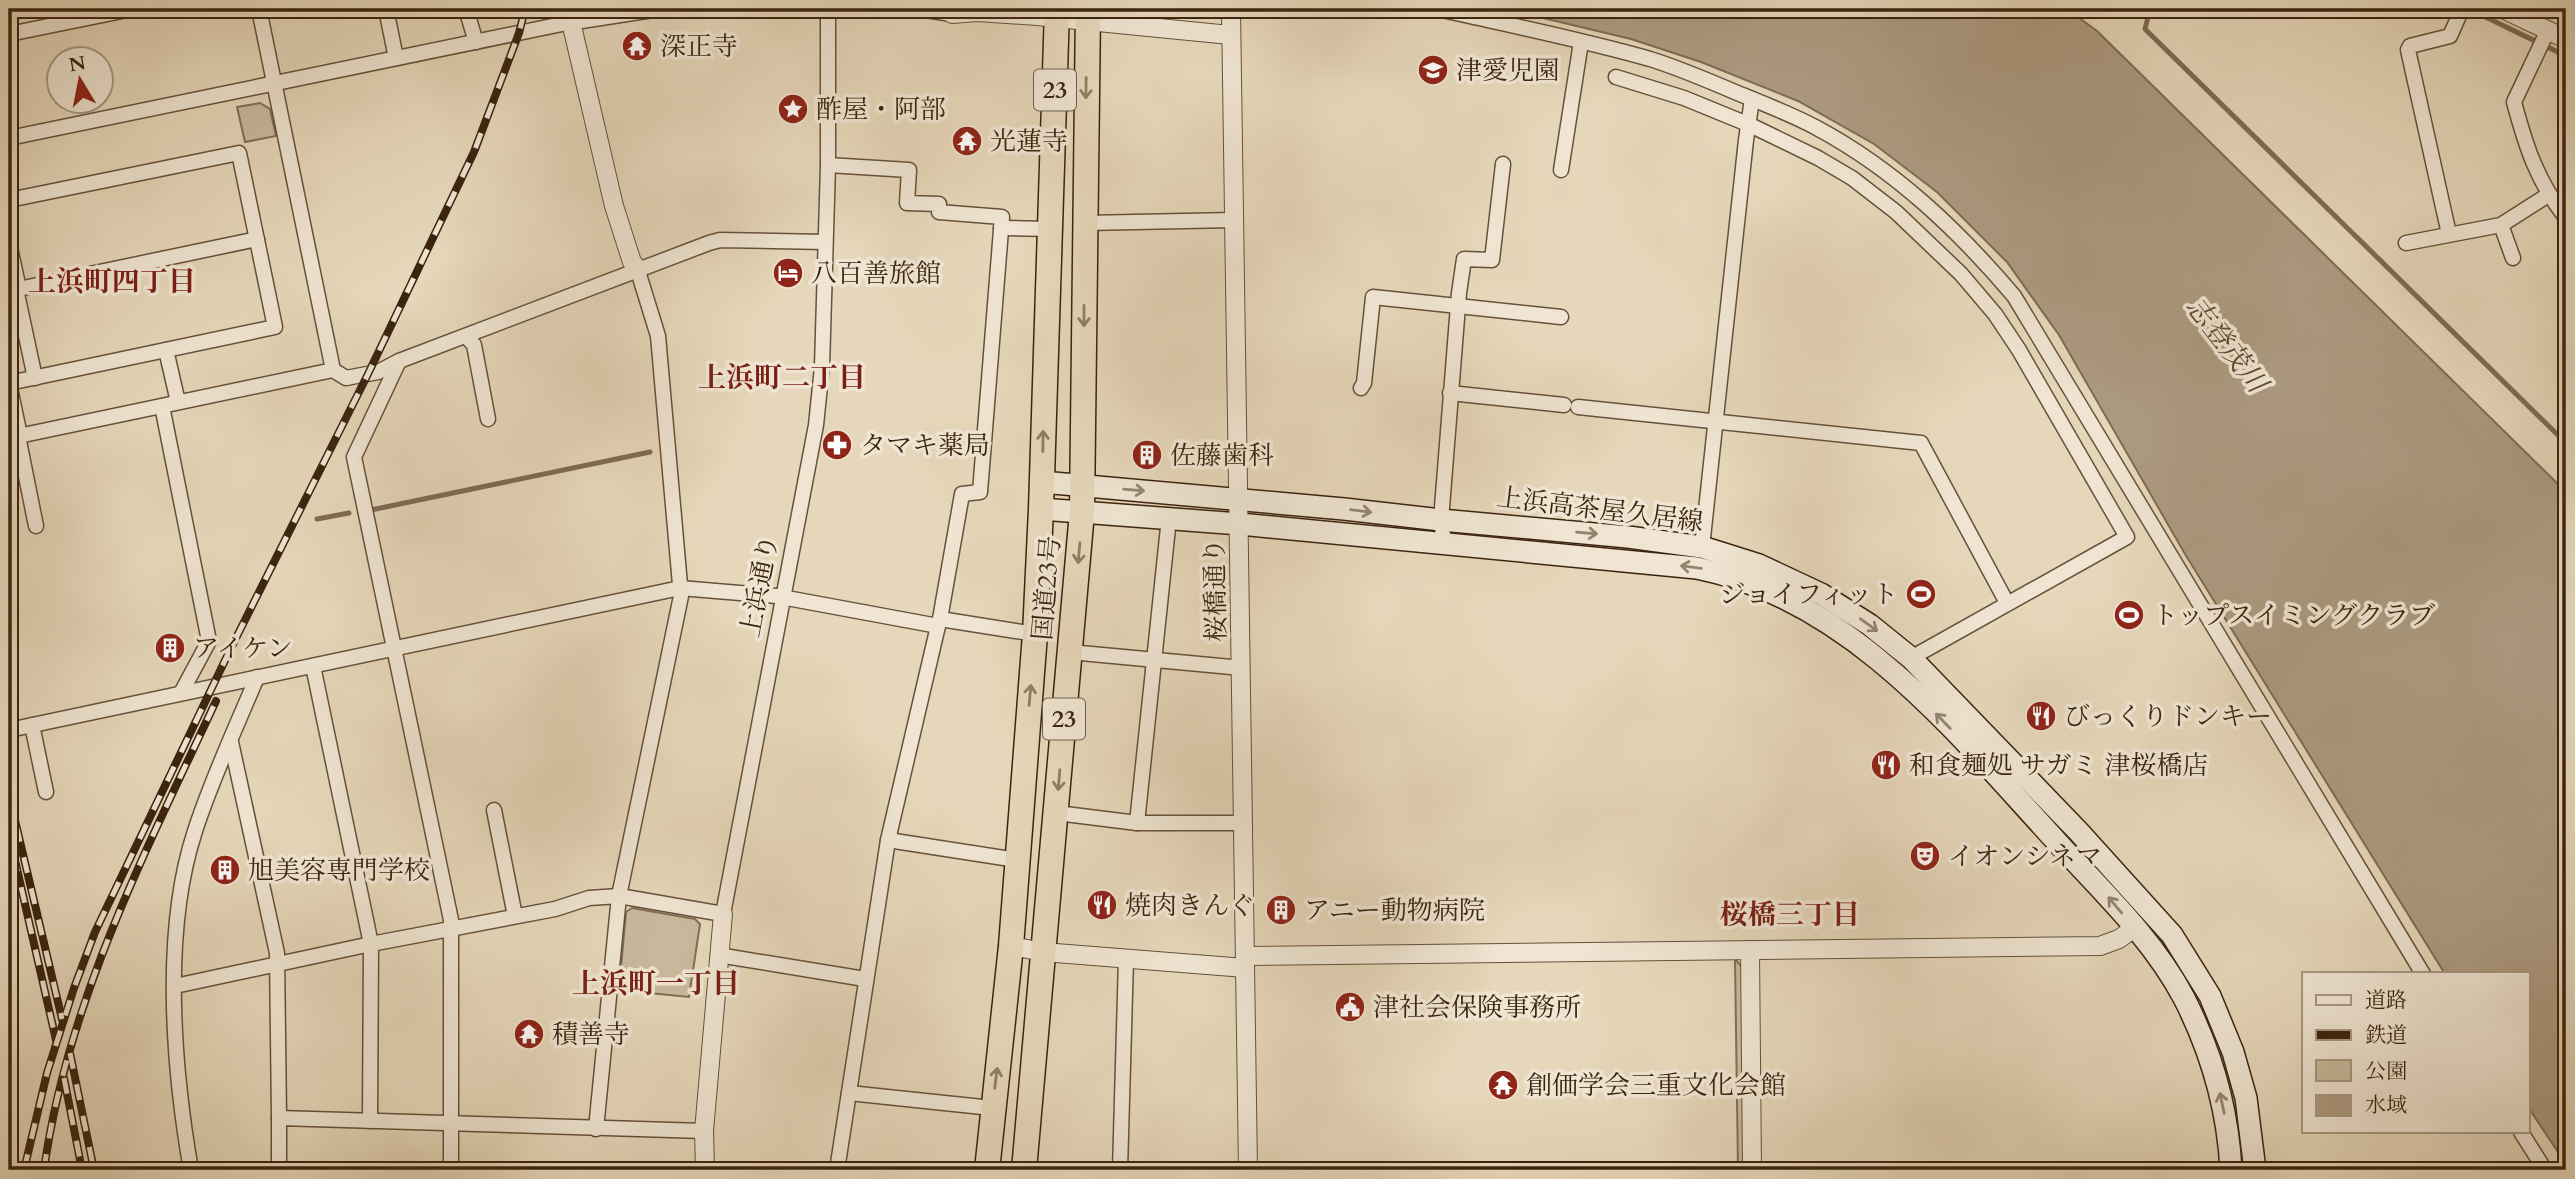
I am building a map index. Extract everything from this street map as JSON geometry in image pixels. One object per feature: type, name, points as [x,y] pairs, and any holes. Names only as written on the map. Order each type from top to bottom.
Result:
[{"type":"highway","name":"国道23号","points":[[987,1170],[1011,946],[1035,634],[1057,13]]},
{"type":"highway","name":"国道23号","points":[[1024,1170],[1082,512],[1088,14]]},
{"type":"main road","name":"上浜高茶屋久居線","points":[[1042,482],[1628,537],[1702,547],[1759,565],[1821,594],[1870,625],[1911,658],[2078,831],[2172,935],[2210,996],[2233,1052],[2246,1098],[2255,1170]]},
{"type":"main road","name":"上浜高茶屋久居線","points":[[1041,509],[1240,524],[1697,568],[1748,582],[1809,611],[1865,649],[1903,680],[2000,780],[2134,928],[2182,995],[2199,1030],[2218,1086],[2227,1127],[2231,1170]]},
{"type":"street","points":[[9,34],[132,9]]},
{"type":"street","points":[[259,9],[333,370]]},
{"type":"street","points":[[386,9],[396,58]]},
{"type":"street","points":[[466,9],[476,42]]},
{"type":"street","points":[[9,138],[476,42],[570,16],[659,9]]},
{"type":"street","name":"上浜通り","points":[[705,1170],[704,1131],[723,914],[816,425],[822,367],[828,165],[828,9]]},
{"type":"street","points":[[919,9],[952,15],[977,12],[1088,14],[1230,35]]},
{"type":"street","name":"桜橋通り","points":[[1231,9],[1248,1170]]},
{"type":"street","points":[[1438,9],[1653,60],[1752,99],[1817,128],[1887,172],[1955,230],[2014,296],[2422,972]]},
{"type":"street","points":[[2449,234],[2408,50],[2410,46],[2450,36],[2462,9]]},
{"type":"street","points":[[2503,9],[2566,38]]},
{"type":"street","points":[[570,16],[614,206],[658,336],[681,596],[619,896],[596,1129]]},
{"type":"street","points":[[2549,30],[2514,102],[2525,146],[2548,195],[2566,218]]},
{"type":"street","points":[[1561,170],[1581,42]]},
{"type":"street","points":[[1616,76],[1684,98],[1750,125],[1818,158],[1852,178],[1896,212],[1961,274],[1995,314],[2019,350],[2127,537],[1911,658]]},
{"type":"street","points":[[1702,547],[1752,99]]},
{"type":"street","points":[[9,200],[239,153],[275,327],[9,383],[16,437],[36,526]]},
{"type":"street","points":[[1444,543],[1441,520],[1457,306],[1464,258],[1492,260],[1503,164]]},
{"type":"street","points":[[828,165],[909,170],[907,203],[940,204],[939,212],[1002,217],[980,492],[962,494],[939,622],[888,840],[837,1170]]},
{"type":"street","points":[[2406,243],[2501,225],[2548,195]]},
{"type":"street","points":[[1085,223],[1234,220]]},
{"type":"street","points":[[2501,225],[2513,258]]},
{"type":"street","points":[[1001,228],[1050,229]]},
{"type":"street","points":[[15,290],[257,239]]},
{"type":"street","points":[[16,437],[333,370],[346,378],[378,372],[399,361],[637,268],[720,240],[825,242]]},
{"type":"street","points":[[9,243],[15,290],[35,378]]},
{"type":"street","points":[[1361,388],[1364,383],[1373,297],[1560,317]]},
{"type":"street","points":[[466,336],[474,345],[488,419]]},
{"type":"street","points":[[166,350],[178,402]]},
{"type":"street","points":[[399,361],[354,457],[451,929],[450,1170]]},
{"type":"street","points":[[1450,393],[1921,443],[2007,603]]},
{"type":"street","points":[[162,406],[209,640],[181,693]]},
{"type":"street","points":[[1137,823],[1169,518]]},
{"type":"street","points":[[9,730],[680,588],[783,598],[1035,634]]},
{"type":"street","points":[[1070,652],[1242,668]]},
{"type":"street","points":[[313,666],[371,944],[370,1121]]},
{"type":"street","points":[[191,1170],[176,1032],[177,927],[194,833],[257,677]]},
{"type":"street","points":[[32,724],[46,792]]},
{"type":"street","points":[[231,742],[277,953],[279,1170]]},
{"type":"street","points":[[494,810],[515,916]]},
{"type":"street","points":[[1057,813],[1137,823],[1244,823]]},
{"type":"street","points":[[888,840],[1017,860]]},
{"type":"street","points":[[175,986],[371,944],[555,909],[589,898],[619,896],[723,914]]},
{"type":"street","points":[[1011,946],[1043,952],[1126,959],[1245,962],[1750,950],[2100,947],[2119,939],[2134,928]]},
{"type":"street","points":[[1750,950],[1752,1170]]},
{"type":"street","points":[[718,955],[865,979]]},
{"type":"street","points":[[1120,1170],[1126,959]]},
{"type":"street","points":[[849,1093],[992,1108]]},
{"type":"street","points":[[279,1118],[704,1131]]},
{"type":"street","points":[[2522,1134],[2545,1170]]},
{"type":"green space","points":[[260,103],[270,109],[276,136],[245,142],[237,107]]},
{"type":"green space","points":[[632,908],[695,919],[700,924],[689,997],[619,990],[626,912]]},
{"type":"green space","points":[[1735,959],[1742,967],[1745,1170],[1738,1170]]},
{"type":"water","name":"志登茂川","points":[[1505,9],[2060,9],[2078,17],[2097,31],[2566,492],[2566,1164],[2530,1110],[2530,972],[2444,972],[2185,554],[2059,335],[2007,262],[1937,192],[1874,144],[1798,101],[1701,62],[1631,39]]},
{"type":"waterway","points":[[2150,9],[2145,29],[2566,443]]},
{"type":"waterway","points":[[2469,9],[2566,56]]},
{"type":"waterway","points":[[371,510],[650,452]]},
{"type":"waterway","points":[[317,519],[349,513]]},
{"type":"railway","points":[[24,1170],[47,1073],[95,932],[474,152],[519,33],[525,9]]},
{"type":"railway","points":[[44,1170],[55,1108],[90,988],[136,872],[216,701]]},
{"type":"railway","points":[[9,795],[62,1019]]},
{"type":"railway","points":[[14,856],[56,1040]]},
{"type":"railway","points":[[70,1053],[94,1170]]},
{"type":"railway","points":[[64,1078],[82,1170]]},
{"type":"place","name":"深正寺","points":[[637,46]]},
{"type":"place","name":"津愛児園","points":[[1433,70]]},
{"type":"place","name":"酢屋・阿部","points":[[793,109]]},
{"type":"place","name":"光蓮寺","points":[[967,141]]},
{"type":"place","name":"八百善旅館","points":[[788,273]]},
{"type":"place","name":"タマキ薬局","points":[[837,445]]},
{"type":"place","name":"佐藤歯科","points":[[1147,455]]},
{"type":"place","name":"ジョイフィット","points":[[1921,594]]},
{"type":"place","name":"トップスイミングクラブ","points":[[2129,615]]},
{"type":"place","name":"アイケン","points":[[170,648]]},
{"type":"place","name":"びっくりドンキー","points":[[2041,716]]},
{"type":"place","name":"和食麺処 サガミ 津桜橋店","points":[[1886,765]]},
{"type":"place","name":"イオンシネマ","points":[[1925,856]]},
{"type":"place","name":"旭美容専門学校","points":[[225,870]]},
{"type":"place","name":"焼肉きんぐ","points":[[1102,905]]},
{"type":"place","name":"アニー動物病院","points":[[1281,910]]},
{"type":"place","name":"津社会保険事務所","points":[[1350,1007]]},
{"type":"place","name":"積善寺","points":[[529,1034]]},
{"type":"place","name":"創価学会三重文化会館","points":[[1503,1085]]},
{"type":"district","name":"上浜町四丁目","points":[[112,281]]},
{"type":"district","name":"上浜町二丁目","points":[[782,377]]},
{"type":"district","name":"桜橋三丁目","points":[[1790,914]]},
{"type":"district","name":"上浜町一丁目","points":[[656,983]]}]
